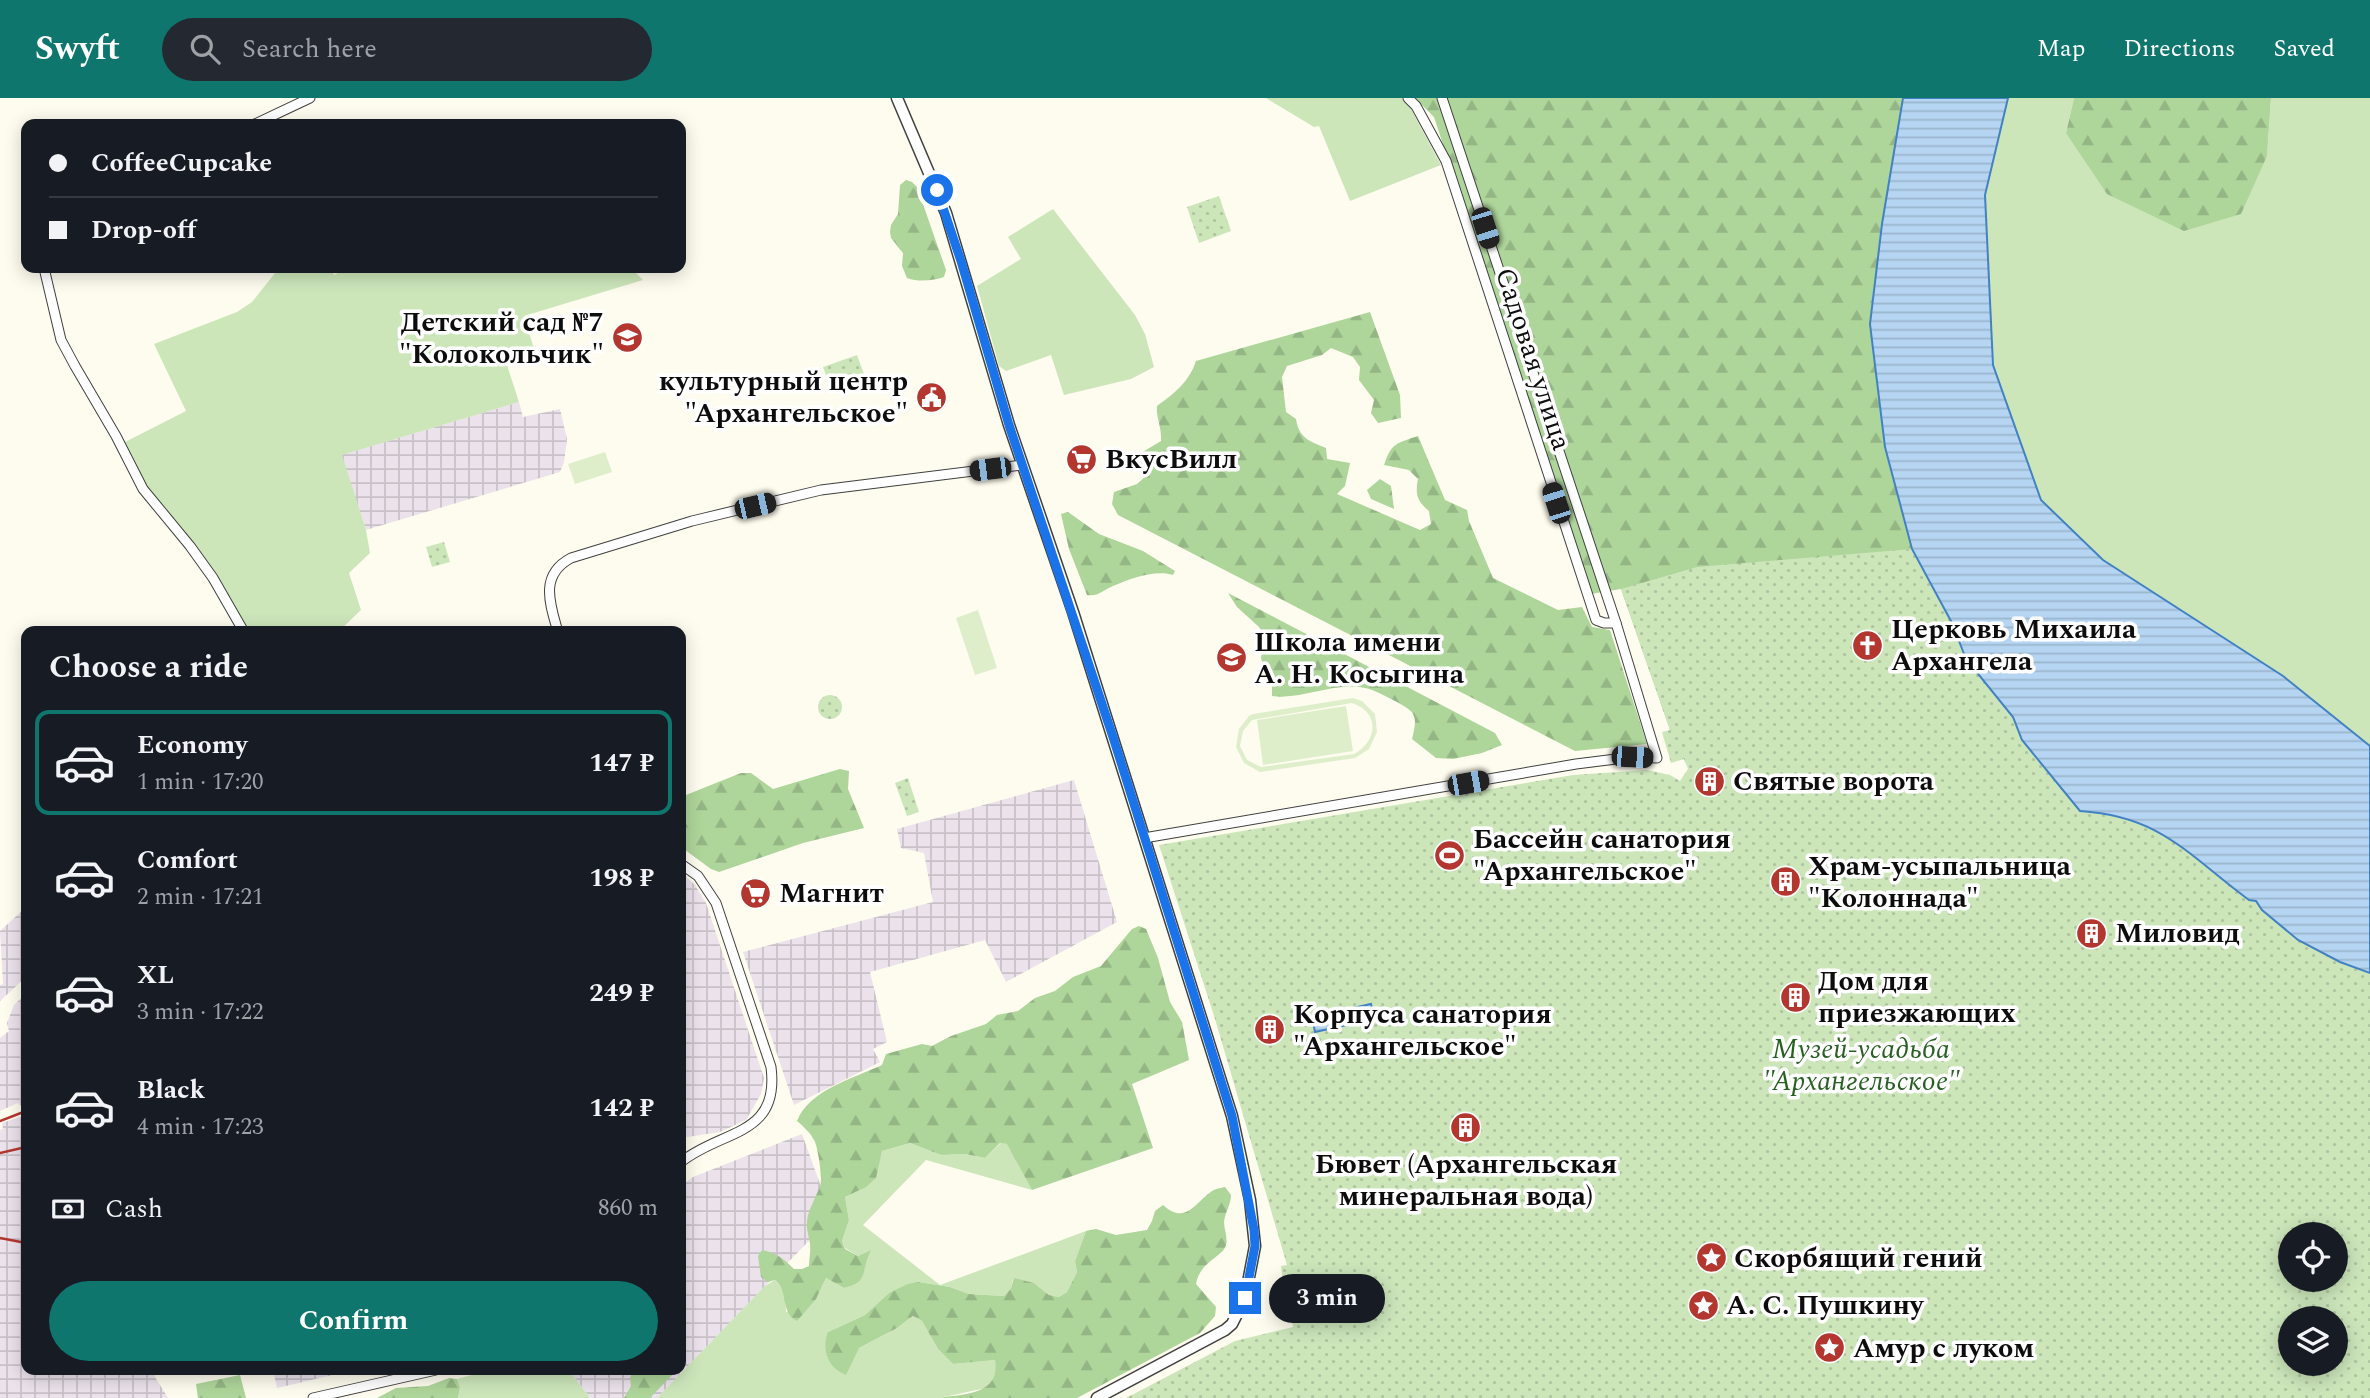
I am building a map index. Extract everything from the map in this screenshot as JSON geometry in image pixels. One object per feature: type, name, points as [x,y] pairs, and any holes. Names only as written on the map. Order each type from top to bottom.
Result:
[{"type":"street","points":[[266,119],[310,98]]},
{"type":"street","points":[[897,98],[946,213],[1022,465],[1073,612],[1232,1116],[1250,1200],[1255,1246],[1245,1298],[1232,1324],[1097,1398]]},
{"type":"street","name":"Садовая улица","points":[[1408,98],[1416,106],[1446,162],[1596,620],[1616,623]]},
{"type":"street","points":[[1144,838],[1576,764],[1632,757],[1657,758],[1616,623],[1442,98]]},
{"type":"street","points":[[45,273],[61,340],[143,489],[213,578],[241,626]]},
{"type":"street","points":[[556,626],[551,605],[551,579],[561,563],[571,558],[692,522],[821,491],[1022,465]]},
{"type":"street","points":[[686,868],[698,876],[716,903],[771,1067],[773,1082],[767,1109],[757,1121],[686,1159]]},
{"type":"street","points":[[313,1398],[414,1375]]},
{"type":"shaded area","points":[[519,402],[523,417],[560,409],[567,439],[560,472],[366,530],[341,455]]},
{"type":"shaded area","points":[[1074,780],[1117,922],[1006,982],[985,940],[870,972],[887,1042],[873,1049],[880,1062],[794,1105],[743,952],[933,902],[924,853],[901,848],[897,829]]},
{"type":"shaded area","points":[[686,877],[695,885],[706,903],[764,1078],[761,1094],[746,1120],[720,1132],[686,1137]]},
{"type":"shaded area","points":[[21,912],[21,982],[0,1001],[0,985],[3,984],[0,931]]},
{"type":"shaded area","points":[[21,999],[21,1106],[18,1103],[0,1111],[0,1038],[9,1031],[7,1023],[14,1005]]},
{"type":"shaded area","points":[[21,1117],[21,1375],[155,1375],[168,1398],[0,1398],[2,1123]]},
{"type":"shaded area","points":[[802,1134],[832,1217],[686,1368],[686,1182],[693,1177]]},
{"type":"shaded area","points":[[274,1375],[333,1375],[277,1388]]},
{"type":"shaded area","points":[[573,1375],[679,1375],[657,1398],[590,1398]]},
{"type":"green space","points":[[1266,98],[1402,98],[1410,107],[1441,165],[1350,201],[1319,126],[1314,127]]},
{"type":"green space","points":[[1415,98],[1903,98],[1882,224],[1870,324],[1912,549],[1952,623],[1964,689],[2048,768],[2080,811],[1812,1021],[1670,730],[1621,589],[1591,594],[1434,117]]},
{"type":"green space","points":[[2008,98],[2074,98],[2066,133],[2267,156],[2271,98],[2370,98],[2370,746],[2283,676],[2103,560],[2041,500],[1993,365],[1985,195]]},
{"type":"green space","points":[[2074,98],[2271,98],[2267,156],[2241,214],[2184,231],[2107,194],[2066,133]]},
{"type":"green space","points":[[906,180],[917,187],[946,270],[944,277],[926,280],[907,278],[902,266],[903,253],[891,238],[891,225],[898,214],[900,185]]},
{"type":"green space","points":[[1219,196],[1231,231],[1199,243],[1187,207]]},
{"type":"green space","points":[[1053,209],[1135,315],[1145,334],[1154,367],[1131,379],[1064,395],[1051,355],[1006,371],[999,366],[977,286],[1021,259],[1008,237]]},
{"type":"green space","points":[[275,273],[636,273],[643,280],[524,316],[535,352],[506,362],[519,402],[342,455],[366,530],[370,553],[349,573],[361,610],[344,626],[244,626],[150,496],[123,443],[186,411],[154,344],[237,312],[252,302]]},
{"type":"green space","points":[[1370,312],[1400,395],[1401,418],[1378,423],[1371,413],[1374,400],[1359,380],[1360,367],[1353,357],[1331,348],[1322,355],[1287,366],[1282,377],[1286,412],[1296,419],[1302,435],[1326,448],[1327,459],[1350,463],[1345,486],[1337,494],[1420,530],[1431,524],[1429,511],[1418,497],[1418,479],[1409,470],[1384,465],[1389,452],[1396,445],[1418,436],[1445,500],[1467,510],[1493,578],[1558,610],[1582,607],[1592,627],[1610,630],[1647,744],[1575,751],[1118,515],[1112,504],[1114,492],[1137,484],[1145,477],[1141,453],[1161,441],[1157,406],[1181,386],[1196,361]]},
{"type":"green space","points":[[857,355],[864,374],[830,386],[823,367]]},
{"type":"green space","points":[[605,452],[612,472],[575,484],[568,464]]},
{"type":"green space","points":[[1380,479],[1391,486],[1394,509],[1371,499],[1367,490]]},
{"type":"green space","points":[[1068,512],[1099,534],[1143,551],[1175,571],[1173,575],[1159,573],[1143,576],[1119,583],[1097,594],[1087,595],[1069,549],[1061,514]]},
{"type":"green space","points":[[444,542],[450,562],[432,567],[426,547]]},
{"type":"green space","name":"Музей-усадьба \"Архангельское\"","points":[[1912,549],[1952,623],[1966,659],[2013,717],[2022,740],[2080,811],[2108,814],[2153,829],[2190,853],[2249,900],[2256,900],[2266,913],[2302,941],[2370,973],[2370,1398],[1126,1398],[1235,1341],[1293,1327],[1288,1299],[1285,1298],[1281,1266],[1287,1265],[1215,1019],[1159,845],[1573,775],[1647,770],[1670,775],[1680,781],[1688,769],[1684,759],[1671,763],[1662,732],[1670,730],[1621,589],[1697,567]]},
{"type":"green space","points":[[1228,593],[1495,733],[1502,745],[1482,753],[1453,759],[1436,758],[1412,739],[1415,719],[1411,712],[1382,694],[1364,688],[1348,687],[1294,696],[1272,696],[1272,681],[1261,659],[1264,635],[1237,607]]},
{"type":"green space","points":[[978,610],[997,668],[975,675],[956,618]]},
{"type":"green space","points":[[830,695],[839,698],[842,707],[839,716],[830,719],[821,716],[818,707],[821,698]]},
{"type":"green space","points":[[1353,698],[1362,701],[1375,714],[1377,732],[1369,749],[1355,758],[1260,772],[1244,763],[1236,747],[1239,729],[1253,714]],"holes":[[[1352,703],[1361,707],[1371,720],[1371,735],[1368,742],[1354,754],[1261,767],[1247,760],[1240,746],[1243,731],[1252,720]]]},
{"type":"green space","points":[[1346,706],[1353,751],[1263,765],[1257,720]]},
{"type":"green space","points":[[840,769],[849,771],[848,789],[864,828],[803,843],[719,872],[686,851],[686,795],[741,773],[751,773],[773,789]]},
{"type":"green space","points":[[908,778],[919,812],[907,816],[895,783]]},
{"type":"green space","points":[[1139,926],[1146,929],[1158,958],[1170,1002],[1182,1022],[1189,1060],[1132,1084],[1153,1148],[1032,1190],[1007,1144],[1000,1143],[985,1158],[965,1154],[941,1155],[910,1143],[882,1151],[876,1178],[866,1187],[845,1197],[849,1220],[842,1241],[845,1249],[858,1256],[871,1250],[861,1279],[858,1283],[844,1288],[826,1278],[816,1299],[797,1321],[792,1317],[788,1313],[779,1285],[775,1280],[768,1282],[761,1277],[758,1256],[762,1250],[780,1257],[794,1269],[809,1266],[807,1218],[821,1178],[815,1142],[797,1121],[803,1110],[811,1101],[834,1086],[882,1065],[886,1054],[922,1044],[932,1046],[986,1024],[997,1015],[1018,1011],[1035,998],[1055,991],[1073,977],[1101,966],[1132,929]]},
{"type":"green space","points":[[910,1143],[941,1155],[965,1154],[985,1158],[1001,1143],[1008,1144],[1032,1190],[926,1160],[863,1225],[940,1285],[1086,1231],[1075,1261],[1077,1272],[1067,1292],[1059,1297],[1049,1295],[1034,1283],[1013,1279],[1011,1288],[1004,1296],[969,1294],[950,1287],[919,1282],[889,1293],[865,1315],[828,1332],[859,1348],[897,1328],[913,1316],[922,1321],[938,1349],[953,1364],[995,1360],[997,1370],[986,1388],[939,1398],[657,1398],[679,1375],[686,1375],[686,1368],[765,1286],[775,1280],[784,1294],[786,1312],[802,1309],[812,1303],[826,1278],[844,1288],[861,1279],[869,1251],[858,1256],[845,1248],[842,1241],[849,1220],[845,1197],[871,1180],[882,1151]]},
{"type":"green space","points":[[1225,1187],[1231,1195],[1224,1222],[1226,1245],[1202,1270],[1196,1284],[1216,1307],[1215,1316],[1200,1333],[1077,1398],[939,1398],[979,1391],[987,1386],[995,1372],[995,1360],[953,1364],[938,1349],[922,1321],[913,1316],[897,1328],[859,1348],[846,1375],[835,1368],[828,1358],[825,1345],[828,1332],[865,1315],[889,1293],[908,1284],[919,1282],[950,1287],[969,1294],[1004,1296],[1011,1288],[1014,1278],[1034,1283],[1049,1295],[1059,1297],[1067,1292],[1077,1272],[1075,1261],[1086,1231],[1096,1229],[1116,1235],[1147,1230],[1155,1211],[1163,1205],[1171,1211],[1185,1212],[1214,1190]]},
{"type":"green space","points":[[240,1375],[246,1398],[198,1398],[196,1384]]},
{"type":"green space","points":[[472,1375],[573,1375],[590,1398],[458,1398],[460,1387],[457,1379]]},
{"type":"green space","points":[[631,1375],[672,1375],[650,1398],[624,1398],[631,1386]]},
{"type":"green space","points":[[449,1378],[457,1379],[460,1387],[458,1398],[377,1398],[396,1388],[428,1386]]},
{"type":"water","points":[[1903,98],[2008,98],[1985,195],[1993,365],[2041,500],[2103,560],[2283,676],[2370,746],[2370,973],[2340,962],[2298,940],[2262,910],[2256,901],[2249,900],[2190,853],[2153,829],[2108,814],[2080,811],[2022,740],[2013,717],[1966,659],[1952,623],[1912,549],[1885,447],[1870,324],[1882,224]]},
{"type":"water","points":[[1371,1004],[1374,1019],[1315,1032],[1312,1017]]},
{"type":"railway","points":[[0,1121],[21,1113]]},
{"type":"railway","points":[[0,1153],[21,1148]]},
{"type":"railway","points":[[0,1238],[21,1242]]},
{"type":"place","name":"Детский сад №7 \"Колокольчик\"","points":[[627,338]]},
{"type":"place","name":"культурный центр \"Архангельское\"","points":[[931,397]]},
{"type":"place","name":"ВкусВилл","points":[[1082,459]]},
{"type":"place","name":"Церковь Михаила Архангела","points":[[1868,645]]},
{"type":"place","name":"Школа имени А. Н. Косыгина","points":[[1231,658]]},
{"type":"place","name":"Святые ворота","points":[[1710,781]]},
{"type":"place","name":"Бассейн санатория \"Архангельское\"","points":[[1450,855]]},
{"type":"place","name":"Храм-усыпальница \"Колоннада\"","points":[[1785,882]]},
{"type":"place","name":"Магнит","points":[[756,893]]},
{"type":"place","name":"Миловид","points":[[2092,933]]},
{"type":"place","name":"Дом для приезжающих","points":[[1795,997]]},
{"type":"place","name":"Корпуса санатория \"Архангельское\"","points":[[1270,1030]]},
{"type":"place","name":"Бювет (Архангельская минеральная вода)","points":[[1466,1127]]},
{"type":"place","name":"Скорбящий гений","points":[[1711,1258]]},
{"type":"place","name":"А. С. Пушкину","points":[[1703,1305]]},
{"type":"place","name":"Амур с луком","points":[[1830,1348]]},
{"type":"route","points":[[937,190],[961,261],[1009,425],[1073,612],[1232,1116],[1246,1177],[1254,1230],[1255,1246],[1245,1298]]}]
